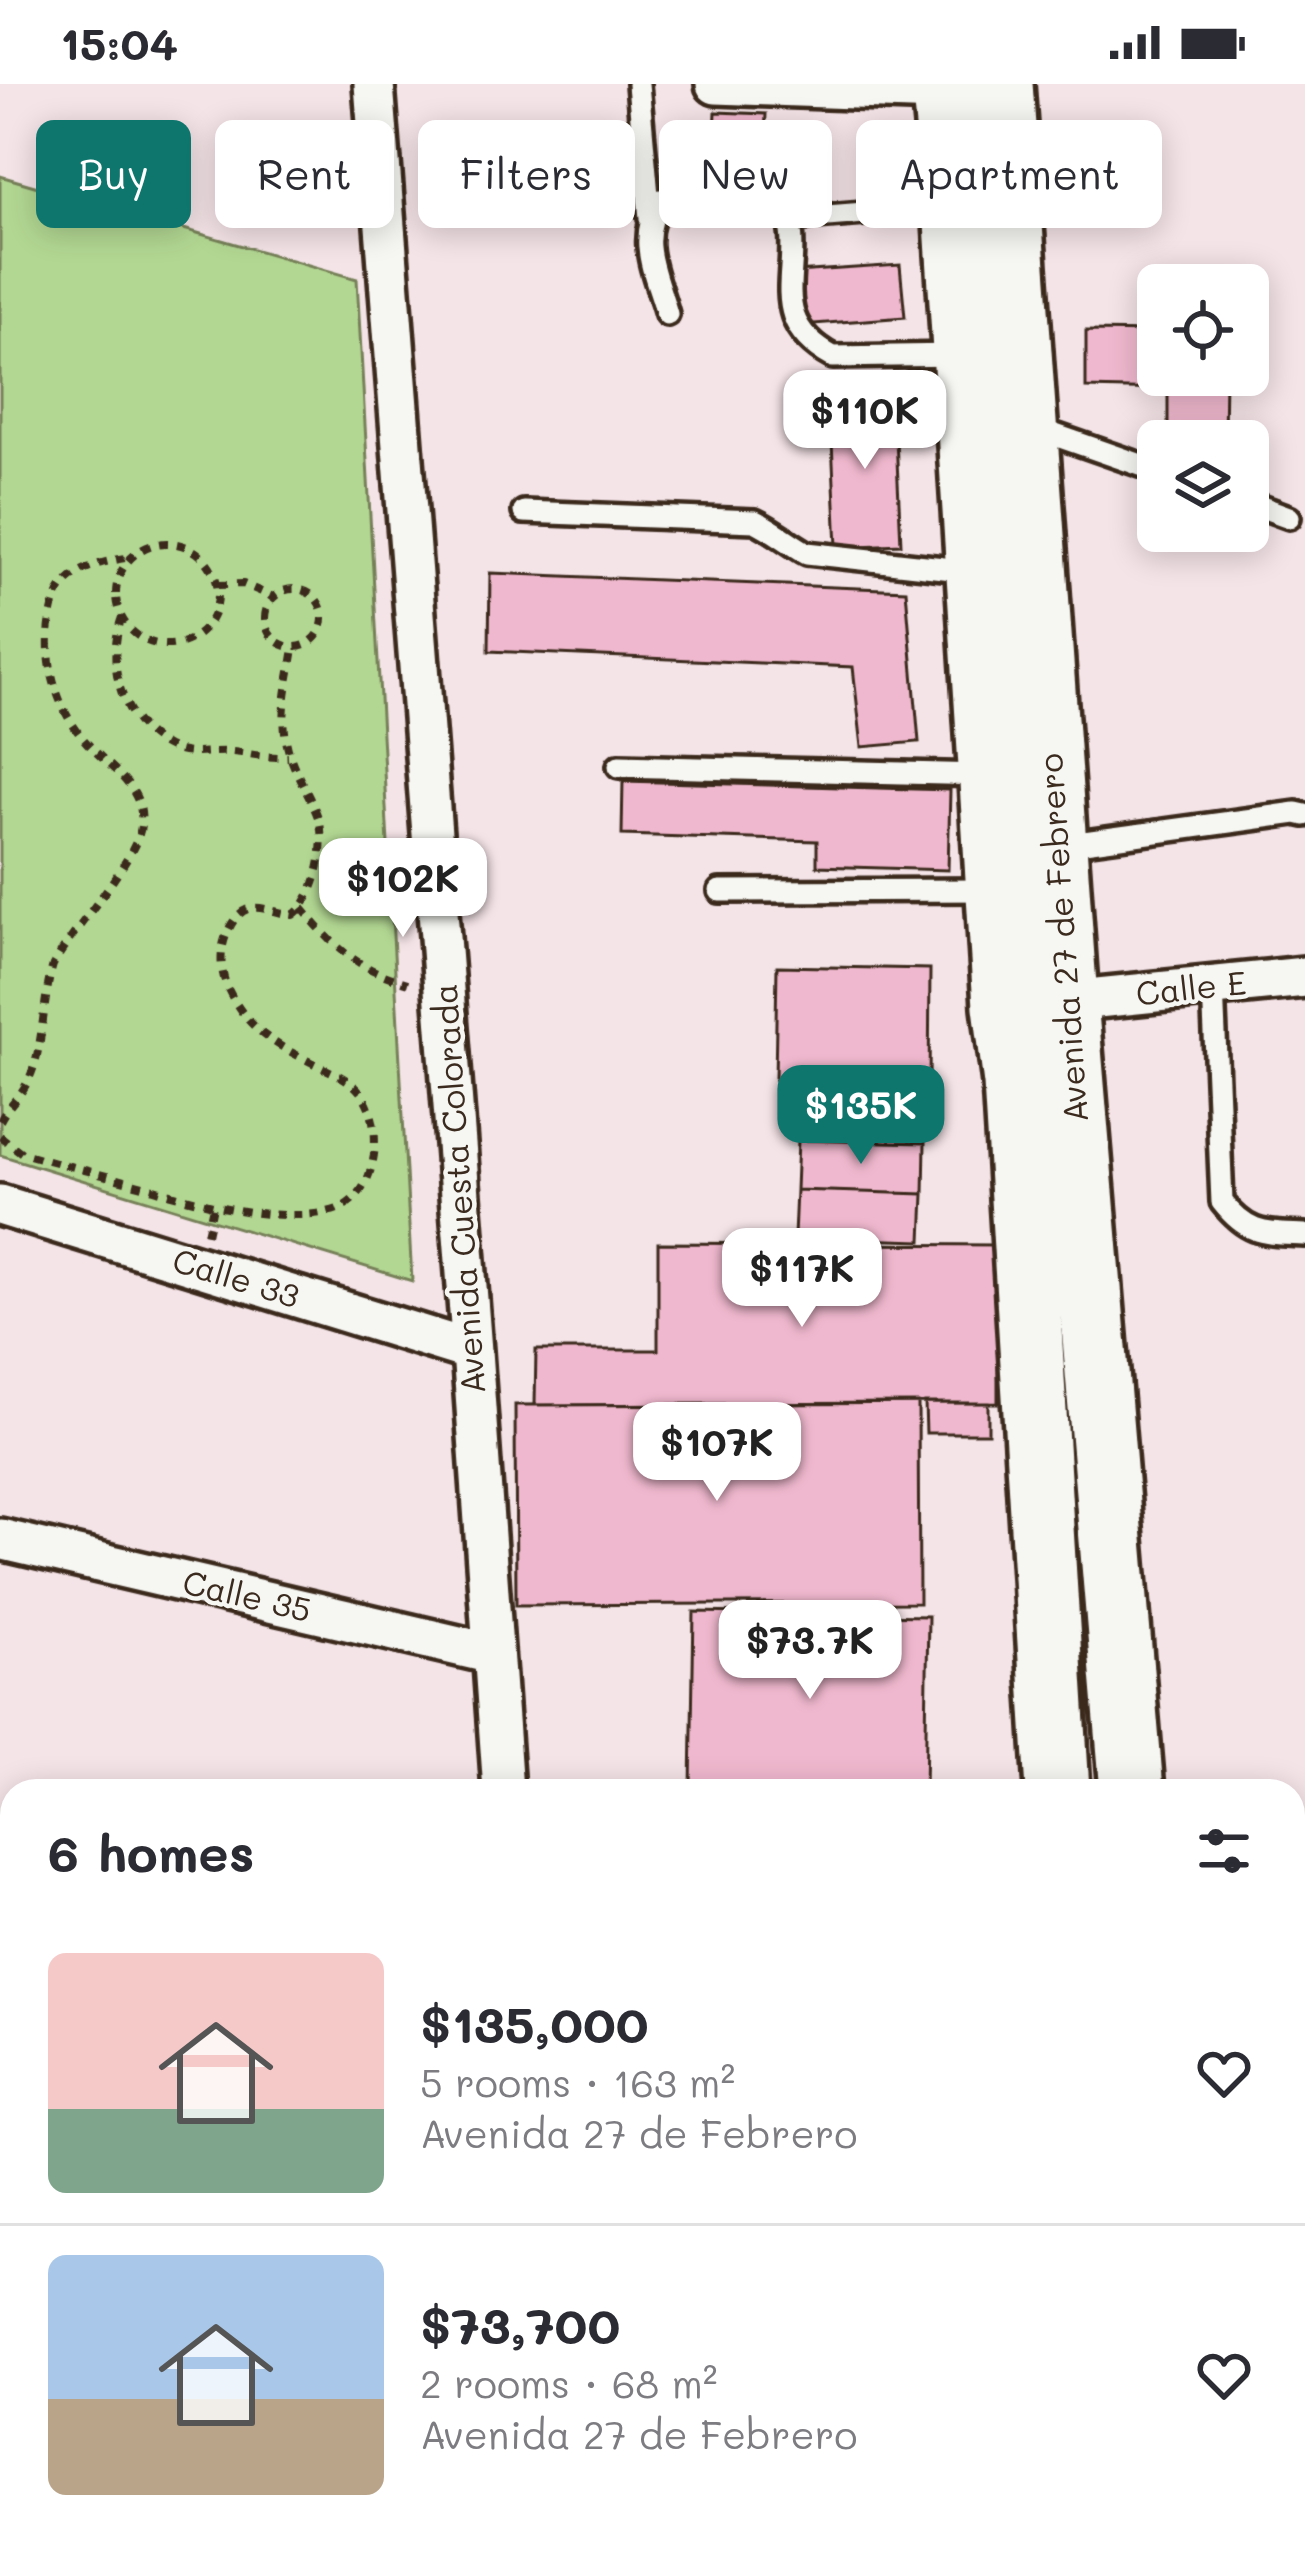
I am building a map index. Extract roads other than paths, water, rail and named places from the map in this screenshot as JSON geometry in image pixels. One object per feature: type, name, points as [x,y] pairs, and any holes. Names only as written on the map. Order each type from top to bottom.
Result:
[{"type":"main road","name":"Avenida 27 de Febrero","points":[[968,120],[973,89]]},
{"type":"main road","name":"Avenida 27 de Febrero","points":[[973,89],[1025,424],[1066,1001],[1131,1779]]},
{"type":"main road","name":"Avenida 27 de Febrero","points":[[956,228],[1057,1779]]},
{"type":"street","name":"Avenida Cuesta Colorada","points":[[374,84],[501,1779]]},
{"type":"street","points":[[716,84],[973,89]]},
{"type":"street","name":"Calle E","points":[[1005,1006],[1305,976]]},
{"type":"street","name":"Calle 33","points":[[0,1204],[472,1352]]},
{"type":"street","name":"Calle 35","points":[[0,1539],[493,1654]]},
{"type":"lane","points":[[638,84],[650,218],[646,243],[667,314]]},
{"type":"lane","points":[[650,218],[659,203]]},
{"type":"lane","points":[[792,228],[789,272],[795,324],[815,347],[833,356],[964,355]]},
{"type":"lane","points":[[1025,424],[1137,464]]},
{"type":"lane","points":[[1269,510],[1288,517]]},
{"type":"lane","points":[[524,512],[754,521],[807,553],[978,572]]},
{"type":"lane","points":[[619,766],[992,775]]},
{"type":"lane","points":[[1056,846],[1305,815]]},
{"type":"lane","points":[[720,891],[998,890]]},
{"type":"lane","points":[[1213,986],[1222,1202],[1238,1222],[1257,1233],[1305,1235]]}]
